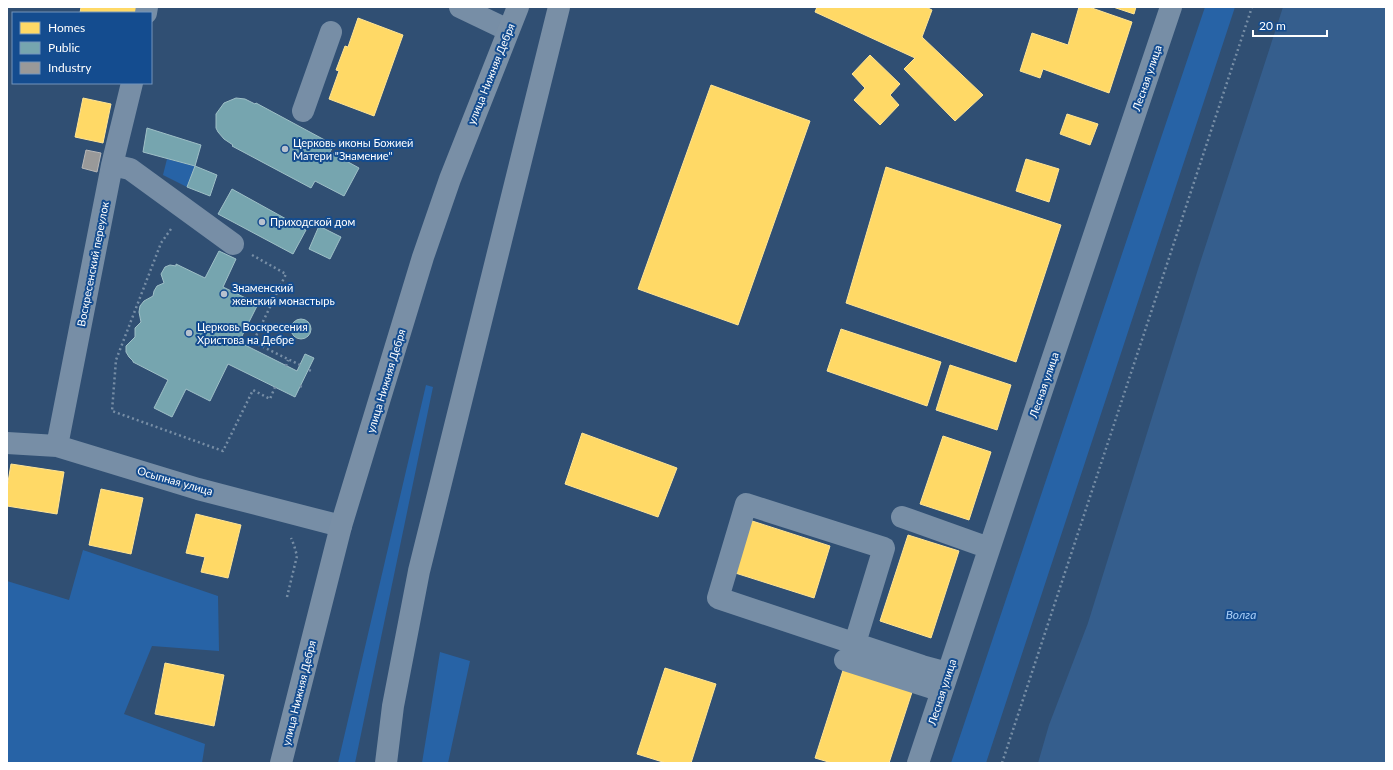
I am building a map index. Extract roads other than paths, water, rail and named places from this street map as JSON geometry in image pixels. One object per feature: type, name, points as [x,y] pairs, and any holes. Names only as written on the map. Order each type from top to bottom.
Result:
[{"type":"highway","name":"улица Нижняя Дебря","points":[[281,763],[342,526],[435,222],[450,179],[518,7]]},
{"type":"highway","points":[[386,763],[393,706],[420,572],[559,7]]},
{"type":"street","points":[[460,7],[508,30]]},
{"type":"street","name":"Лесная улица","points":[[918,763],[1171,7]]},
{"type":"street","points":[[303,111],[331,32]]},
{"type":"street","name":"Воскресенский переулок","points":[[57,446],[112,165],[132,84]]},
{"type":"street","points":[[112,165],[130,168],[233,244]]},
{"type":"street","name":"Осыпная улица","points":[[7,443],[57,446],[198,489],[342,526]]},
{"type":"street","points":[[850,652],[884,548],[746,504],[718,598],[850,652],[945,682]]},
{"type":"street","points":[[902,517],[990,548]]},
{"type":"water","name":"Волга","points":[[1283,7],[1386,7],[1386,763],[1038,763],[1049,725],[1088,623],[1199,266]]},
{"type":"place","name":"Церковь иконы Божией Матери \"Знамение\"","points":[[285,149]]},
{"type":"place","name":"Приходской дом","points":[[262,222]]},
{"type":"place","name":"Знаменский женский монастырь","points":[[224,294]]},
{"type":"place","name":"Церковь Воскресения Христова на Дебре","points":[[189,333]]}]
